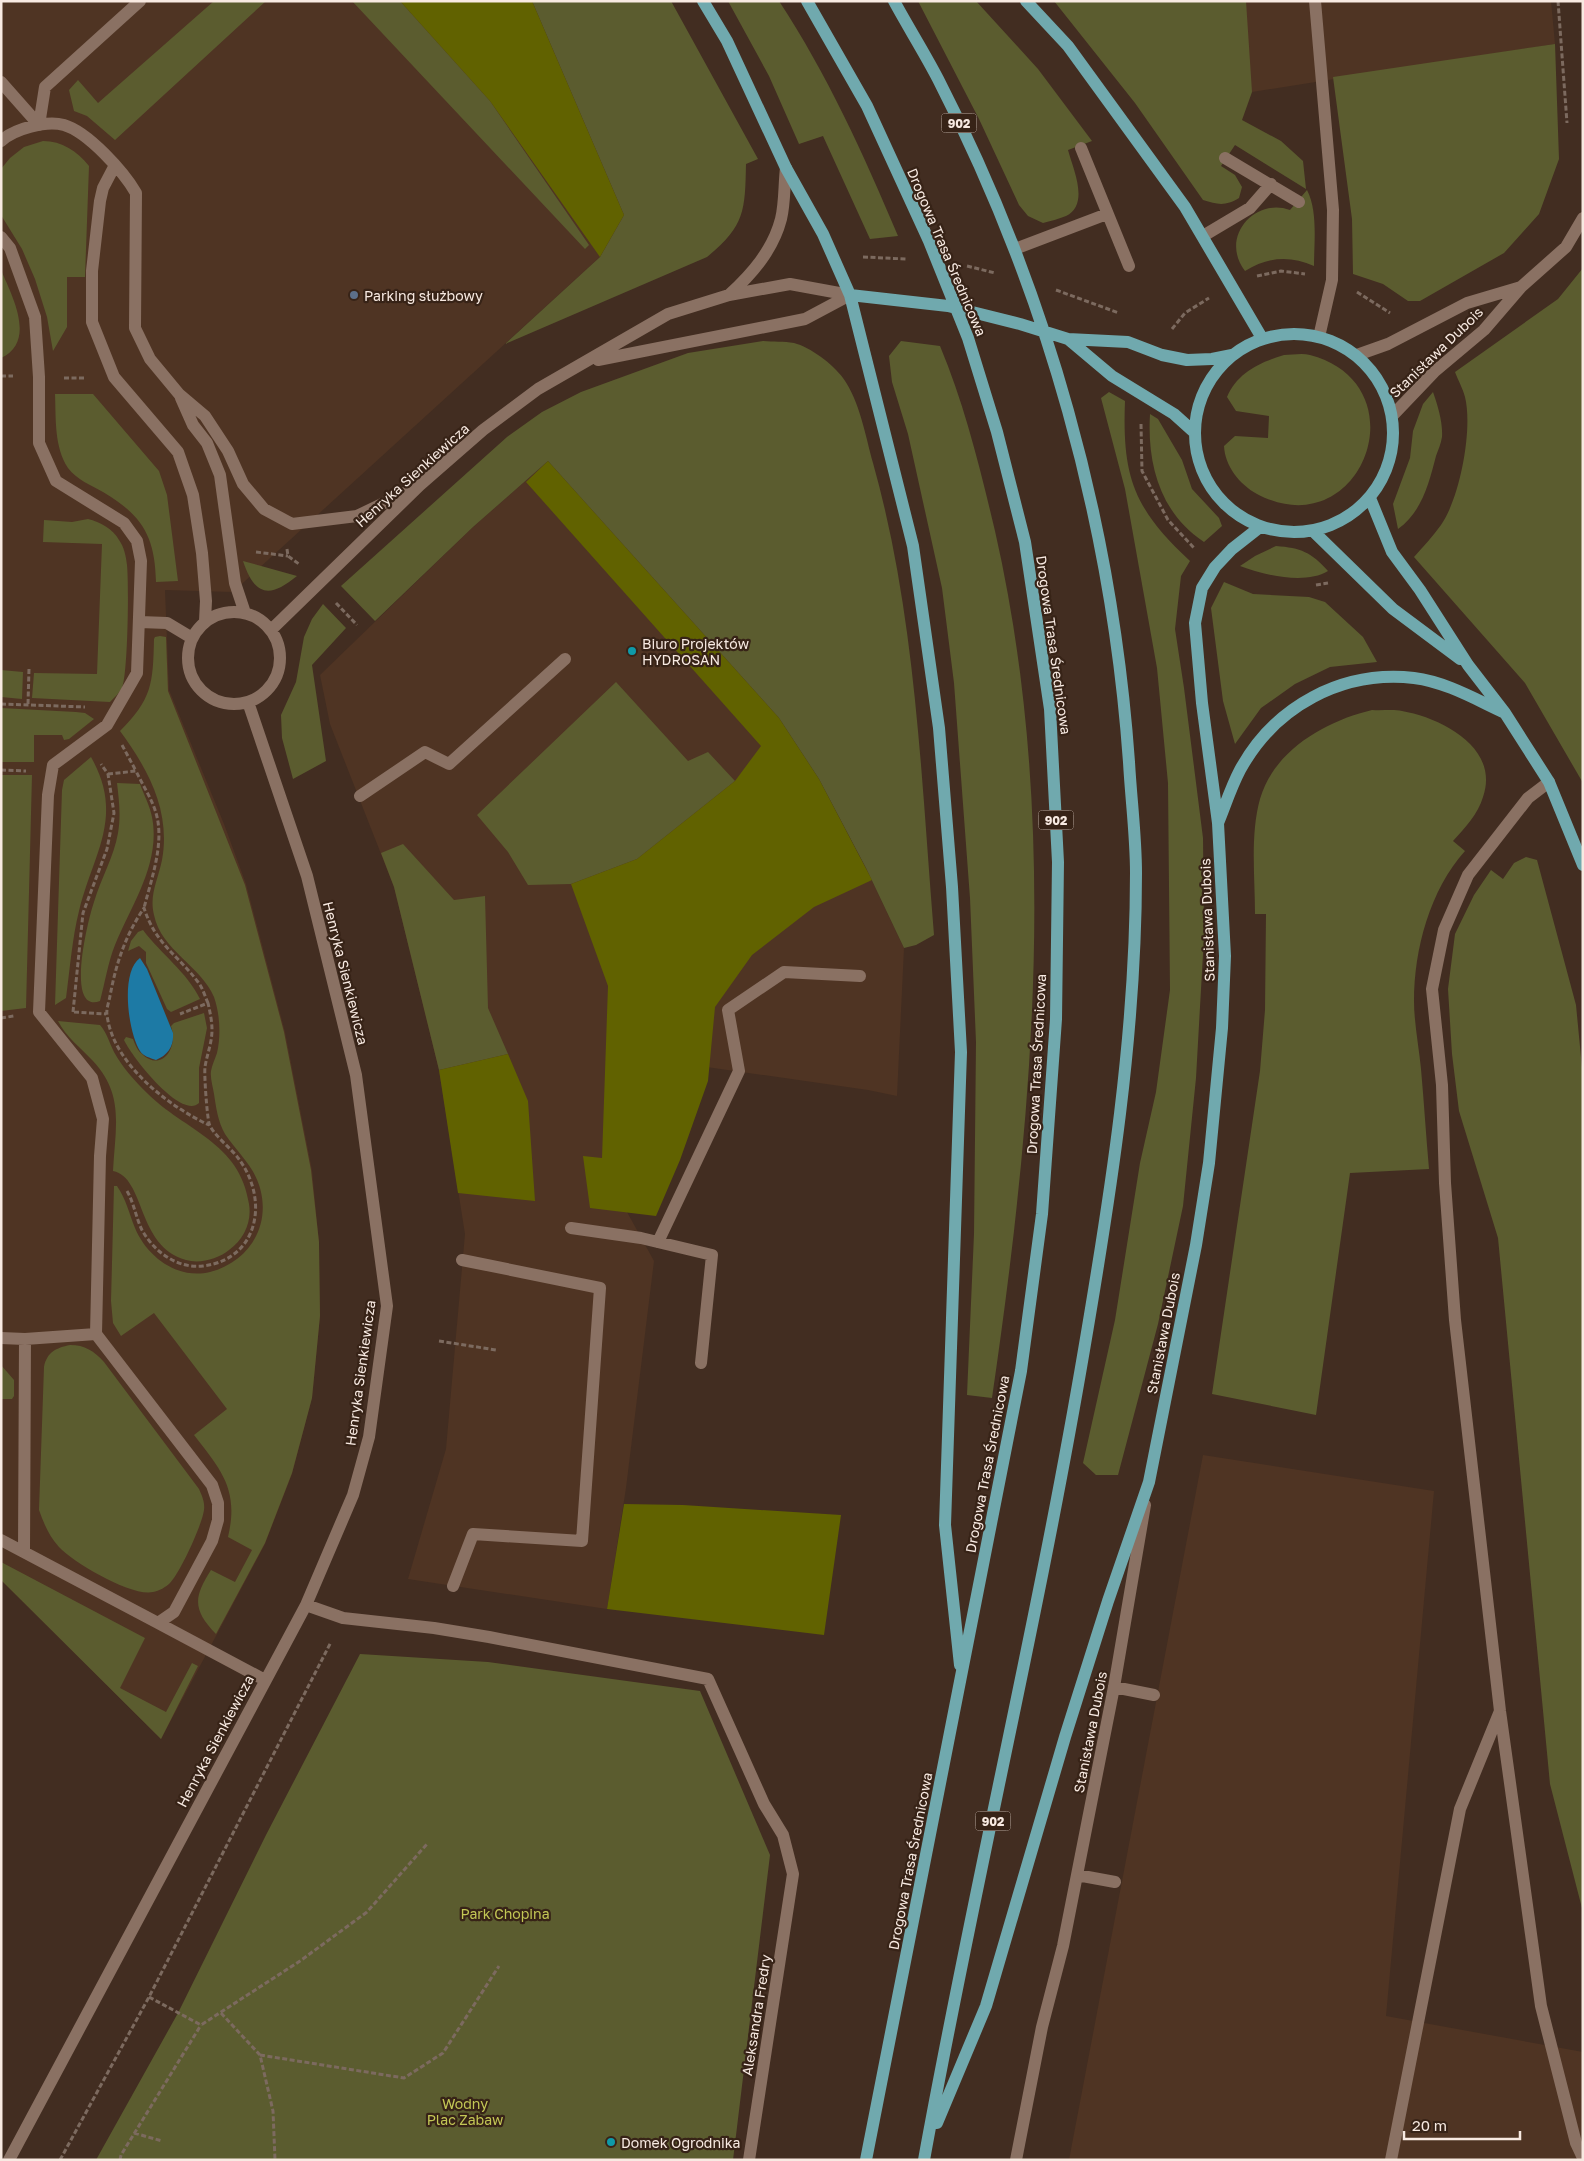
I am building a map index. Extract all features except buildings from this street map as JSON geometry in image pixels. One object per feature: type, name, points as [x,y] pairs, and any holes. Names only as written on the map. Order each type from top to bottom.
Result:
[{"type":"main road","points":[[703,1],[727,40],[786,168],[823,234],[850,295],[913,546],[939,728],[952,887],[961,1052],[945,1525],[962,1677]]},
{"type":"main road","name":"Drogowa Trasa Średnicowa","points":[[807,1],[867,106],[929,241],[968,338],[998,432],[1025,542],[1050,708],[1058,862],[1056,1019],[1042,1214],[1021,1371],[866,2160]]},
{"type":"main road","name":"902","points":[[894,1],[937,77],[1015,249],[1041,321],[1083,467],[1102,555],[1117,641],[1126,724],[1136,870],[1130,1042],[1104,1231],[1059,1494],[925,2154]]},
{"type":"main road","points":[[1026,1],[1068,46],[1185,207],[1262,338]]},
{"type":"main road","name":"Henryka Sienkiewicza","points":[[850,295],[948,306],[1020,324],[1068,339],[1128,342],[1162,355],[1187,360],[1212,359],[1232,355]]},
{"type":"main road","points":[[1290,334],[1319,337],[1357,355],[1382,387],[1392,416],[1392,448],[1382,479],[1370,498],[1340,522],[1313,531],[1286,533],[1260,527],[1232,511],[1210,487],[1197,457],[1194,432],[1198,405],[1206,386],[1217,369],[1232,355],[1262,338],[1290,334]]},
{"type":"main road","name":"Henryka Sienkiewicza","points":[[1068,339],[1112,376],[1174,414],[1194,432]]},
{"type":"main road","points":[[1370,498],[1392,552],[1420,590],[1468,665],[1505,713],[1549,782],[1583,865]]},
{"type":"main road","name":"Stanisława Dubois","points":[[1149,1482],[1196,1245],[1209,1163],[1218,1089],[1225,956],[1218,823],[1202,703],[1194,623],[1202,588],[1215,567],[1232,549],[1260,527]]},
{"type":"main road","points":[[1313,531],[1393,609],[1468,665]]},
{"type":"main road","points":[[1218,823],[1240,770],[1262,737],[1284,716],[1318,693],[1363,678],[1415,678],[1455,689],[1505,713]]},
{"type":"main road","points":[[925,2154],[986,2006],[1070,1719],[1149,1482]]},
{"type":"street","points":[[39,125],[45,87],[140,1]]},
{"type":"street","points":[[1315,1],[1333,210],[1332,280],[1319,337]]},
{"type":"street","points":[[1,82],[39,125]]},
{"type":"street","points":[[1,141],[18,131],[39,125],[63,125],[102,150],[114,167],[127,177],[136,193],[135,328],[150,360],[179,394],[205,416],[228,451],[243,484],[264,509],[292,524],[357,516],[420,485]]},
{"type":"street","points":[[1080,148],[1129,266]]},
{"type":"street","points":[[1226,158],[1299,202]]},
{"type":"street","points":[[114,167],[103,188],[100,201],[92,271],[92,322],[114,377],[178,452],[193,496],[202,553],[206,601],[205,621]]},
{"type":"street","points":[[729,295],[750,276],[770,248],[781,218],[786,168]]},
{"type":"street","points":[[1203,236],[1250,208],[1270,184]]},
{"type":"street","points":[[1015,249],[1107,214]]},
{"type":"street","name":"Stanisława Dubois","points":[[1392,416],[1434,372],[1484,330],[1521,287],[1566,247],[1583,218]]},
{"type":"street","points":[[1,237],[10,248],[35,317],[39,377],[39,443],[56,481],[124,523],[138,541],[140,561],[140,622],[137,673],[107,725],[53,765],[48,796],[39,1012],[92,1078],[103,1119],[100,1156],[96,1334],[212,1485],[218,1503],[218,1520],[212,1541],[174,1612],[158,1623]]},
{"type":"street","name":"Henryka Sienkiewicza","points":[[271,630],[420,485],[483,430],[523,400],[668,314],[729,295],[790,284],[850,295]]},
{"type":"street","name":"Stanisława Dubois","points":[[1357,355],[1388,344],[1467,303],[1521,287]]},
{"type":"street","name":"Henryka Sienkiewicza","points":[[589,362],[805,319],[850,295]]},
{"type":"street","points":[[179,394],[193,425],[207,443],[220,475],[235,583],[245,613]]},
{"type":"street","points":[[231,612],[245,613],[255,617],[271,630],[279,650],[278,672],[267,691],[248,702],[234,705],[221,703],[209,698],[198,689],[191,677],[187,651],[192,638],[205,621],[217,615],[231,612]]},
{"type":"street","points":[[140,622],[167,623],[192,638]]},
{"type":"street","points":[[360,796],[425,752],[449,764],[565,659]]},
{"type":"street","name":"Henryka Sienkiewicza","points":[[9,2160],[264,1680],[306,1605],[353,1494],[369,1437],[387,1306],[356,1075],[307,876],[248,702]]},
{"type":"street","points":[[1549,782],[1528,798],[1468,875],[1444,930],[1432,989],[1442,1085],[1445,1183],[1455,1320],[1500,1711],[1541,2006],[1576,2143],[1583,2158]]},
{"type":"street","points":[[658,1242],[739,1071],[728,1010],[784,972],[860,976]]},
{"type":"street","points":[[570,1228],[658,1242],[712,1255],[701,1363]]},
{"type":"street","points":[[453,1586],[473,1534],[582,1541],[600,1288],[462,1260]]},
{"type":"street","points":[[1,1338],[25,1339],[96,1334]]},
{"type":"street","points":[[24,1552],[25,1339]]},
{"type":"street","name":"Stanisława Dubois","points":[[1016,2160],[1042,2026],[1063,1946],[1114,1687],[1149,1482]]},
{"type":"street","points":[[1,1540],[264,1680]]},
{"type":"street","points":[[306,1605],[343,1618]]},
{"type":"street","name":"Aleksandra Fredry","points":[[343,1618],[452,1631],[708,1679],[764,1804],[783,1836],[793,1874],[749,2160]]},
{"type":"street","points":[[1114,1687],[1154,1695]]},
{"type":"street","points":[[1390,2160],[1460,1809],[1500,1711]]},
{"type":"street","points":[[1077,1875],[1115,1882]]},
{"type":"path","points":[[1558,1],[1566,123]]},
{"type":"path","points":[[1256,276],[1281,271],[1312,275]]},
{"type":"path","points":[[1350,287],[1391,314]]},
{"type":"path","points":[[1170,332],[1185,313],[1211,296]]},
{"type":"path","points":[[61,378],[86,378]]},
{"type":"path","points":[[1141,421],[1142,471],[1168,520],[1194,548]]},
{"type":"path","points":[[287,540],[288,556]]},
{"type":"path","points":[[249,552],[288,556],[305,570]]},
{"type":"path","points":[[1316,585],[1332,582]]},
{"type":"path","points":[[336,602],[357,625]]},
{"type":"path","points":[[28,704],[29,670]]},
{"type":"path","points":[[73,1012],[83,913],[107,849],[114,813],[108,774],[136,771],[156,814],[158,838],[156,863],[144,908],[121,948],[106,1014],[113,1035],[125,1058],[144,1081],[165,1099],[209,1125],[239,1159],[249,1180],[255,1200],[256,1222],[248,1240],[232,1255],[214,1265],[194,1267],[176,1263],[160,1252],[142,1229],[130,1197],[121,1182],[114,1178],[106,1169],[100,1156]]},
{"type":"path","points":[[144,908],[150,928],[159,941],[199,983],[208,1004],[212,1028],[210,1050],[205,1068],[209,1125]]},
{"type":"path","points":[[180,1014],[208,1004]]},
{"type":"path","points":[[439,1340],[496,1350]]},
{"type":"path","points":[[60,2160],[149,1997],[343,1618]]},
{"type":"path","points":[[120,2160],[134,2132],[201,2026],[300,1961],[367,1912],[427,1844]]},
{"type":"path","points":[[260,2055],[404,2078],[443,2054],[499,1966]]},
{"type":"path","points":[[149,1997],[201,2026]]},
{"type":"path","points":[[220,2013],[260,2055],[273,2111],[275,2160]]},
{"type":"path","points":[[134,2132],[162,2141]]},
{"type":"shaded area","points":[[1,1],[532,1],[624,215],[600,257],[233,592],[165,590],[169,690],[224,824],[246,884],[285,1032],[312,1170],[319,1243],[320,1316],[312,1398],[292,1474],[265,1544],[161,1739],[1,1580]]},
{"type":"shaded area","points":[[400,1],[532,1],[624,215],[600,257],[490,101]]},
{"type":"shaded area","points":[[1115,1],[1551,1],[1555,44],[1252,92],[1200,120]]},
{"type":"shaded area","points":[[548,461],[779,718],[866,868],[904,948],[897,1096],[868,1090],[630,1056],[627,1212],[654,1261],[626,1488],[607,1609],[408,1579],[446,1449],[465,1234],[439,1070],[394,887],[330,724],[320,675],[473,527]]},
{"type":"shaded area","points":[[548,461],[779,718],[819,779],[872,880],[814,907],[752,955],[715,1007],[708,1081],[680,1160],[656,1216],[590,1208],[583,1156],[602,1158],[608,986],[571,884],[637,859],[735,781],[761,746],[526,482]]},
{"type":"shaded area","points":[[508,1054],[528,1101],[535,1201],[458,1193],[439,1070]]},
{"type":"shaded area","points":[[1203,1455],[1434,1491],[1386,2016],[1583,2052],[1583,2160],[1069,2160]]},
{"type":"shaded area","points":[[624,1504],[683,1505],[841,1515],[824,1635],[607,1609]]},
{"type":"green space","points":[[214,1],[266,1],[115,140],[87,116],[74,111],[69,90],[78,80],[98,103]]},
{"type":"green space","points":[[352,1],[400,1],[490,101],[589,245],[585,249]]},
{"type":"green space","points":[[532,1],[671,1],[758,159],[746,164],[745,194],[736,226],[720,246],[707,257],[505,344],[600,257],[624,215]]},
{"type":"green space","points":[[728,1],[779,1],[829,86],[872,175],[898,236],[870,239],[823,136],[799,144],[769,76]]},
{"type":"green space","points":[[918,1],[976,1],[1038,69],[1092,141],[1068,150],[1076,176],[1078,195],[1077,203],[1073,210],[1066,216],[1043,223],[1028,216],[1019,205],[979,119]]},
{"type":"green space","points":[[1054,1],[1246,1],[1252,92],[1242,120],[1281,141],[1303,161],[1306,189],[1235,145],[1221,166],[1235,175],[1242,187],[1239,198],[1222,204],[1203,200],[1135,103]]},
{"type":"green space","points":[[1555,44],[1559,159],[1539,214],[1504,253],[1420,301],[1408,301],[1383,284],[1353,274],[1352,219],[1333,77]]},
{"type":"green space","points":[[43,141],[50,141],[69,148],[89,166],[85,277],[67,277],[67,327],[53,351],[47,317],[35,279],[22,249],[1,215],[1,169],[10,158],[24,147]]},
{"type":"green space","points":[[1307,190],[1314,217],[1314,266],[1296,260],[1279,259],[1253,266],[1245,271],[1238,258],[1236,245],[1239,233],[1245,223],[1265,209],[1277,207],[1290,210]]},
{"type":"green space","points":[[1583,268],[1583,783],[1525,683],[1414,557],[1438,529],[1448,513],[1463,463],[1466,444],[1467,411],[1464,394],[1455,372],[1558,299]]},
{"type":"green space","points":[[1,270],[19,317],[20,330],[18,341],[12,350],[1,358]]},
{"type":"green space","points":[[763,341],[790,342],[807,348],[833,367],[843,378],[854,397],[861,419],[887,521],[899,579],[915,697],[934,935],[916,945],[904,948],[866,868],[819,779],[779,718],[548,461],[473,527],[375,621],[341,586],[507,437],[542,412],[581,392],[688,353]]},
{"type":"green space","points":[[901,341],[940,346],[964,414],[995,531],[1015,639],[1028,747],[1034,855],[1034,964],[1029,1073],[1007,1290],[992,1398],[967,1395],[974,1234],[976,1042],[970,898],[954,683],[942,588],[908,434],[892,382],[889,356]]},
{"type":"green space","points":[[1284,355],[1310,355],[1344,372],[1364,397],[1370,427],[1365,456],[1349,482],[1325,500],[1294,505],[1257,494],[1239,480],[1227,461],[1224,446],[1235,436],[1268,438],[1269,416],[1236,411],[1227,397],[1231,389],[1250,370],[1266,361]]},
{"type":"green space","points":[[1109,392],[1125,401],[1126,451],[1129,471],[1135,490],[1144,508],[1156,525],[1190,561],[1181,576],[1175,629],[1203,838],[1204,936],[1196,1078],[1183,1206],[1158,1324],[1118,1475],[1096,1475],[1083,1463],[1115,1320],[1140,1163],[1156,1092],[1170,990],[1168,783],[1157,668],[1125,489],[1101,398]]},
{"type":"green space","points":[[1433,392],[1441,420],[1441,442],[1419,506],[1398,529],[1393,504],[1410,458],[1413,431],[1423,404]]},
{"type":"green space","points":[[55,394],[93,394],[159,471],[167,495],[178,581],[156,582],[153,552],[144,528],[137,518],[128,509],[80,479],[68,468],[63,460],[58,442]]},
{"type":"green space","points":[[1150,414],[1158,419],[1182,460],[1192,489],[1219,518],[1222,526],[1204,542],[1177,517],[1159,486],[1151,451]]},
{"type":"green space","points":[[88,519],[110,529],[125,552],[128,575],[128,628],[126,665],[122,688],[110,702],[32,698],[34,673],[97,674],[102,544],[43,542],[44,520],[72,522]]},
{"type":"green space","points":[[1276,546],[1305,552],[1316,559],[1328,571],[1319,575],[1296,578],[1261,573],[1240,566]]},
{"type":"green space","points":[[243,561],[297,576],[279,588],[264,590],[253,582]]},
{"type":"green space","points":[[1224,582],[1253,594],[1309,597],[1325,602],[1363,637],[1377,662],[1330,667],[1295,684],[1261,708],[1235,744],[1223,701],[1211,608]]},
{"type":"green space","points":[[323,604],[346,628],[312,665],[326,761],[293,779],[282,738],[281,715],[296,682],[304,637],[312,619]]},
{"type":"green space","points":[[160,636],[166,637],[168,691],[245,885],[284,1032],[311,1170],[319,1242],[320,1316],[312,1398],[292,1473],[265,1543],[216,1634],[208,1626],[200,1611],[198,1604],[201,1588],[211,1570],[235,1582],[252,1550],[228,1537],[231,1506],[226,1482],[213,1460],[194,1435],[227,1409],[154,1313],[121,1336],[113,1323],[111,1301],[114,1186],[117,1186],[120,1191],[140,1239],[147,1248],[165,1264],[186,1273],[210,1272],[224,1267],[235,1260],[253,1241],[259,1229],[262,1216],[263,1202],[254,1173],[225,1134],[218,1114],[211,1080],[219,1032],[218,1011],[214,997],[200,976],[164,938],[154,915],[153,901],[164,842],[160,808],[155,791],[140,760],[120,731],[131,720],[145,700],[153,668],[154,639]]},
{"type":"green space","points":[[1,670],[23,672],[22,699],[1,697]]},
{"type":"green space","points":[[616,682],[688,761],[708,752],[735,781],[637,859],[571,884],[528,885],[508,852],[477,815]]},
{"type":"green space","points":[[1,708],[85,713],[94,719],[69,739],[64,740],[62,735],[34,735],[34,762],[1,762]]},
{"type":"green space","points":[[1372,710],[1399,710],[1434,720],[1450,728],[1464,738],[1475,750],[1483,764],[1486,780],[1483,797],[1478,809],[1453,841],[1465,851],[1442,884],[1433,902],[1426,921],[1417,961],[1414,1009],[1429,1169],[1350,1173],[1316,1415],[1212,1394],[1260,1071],[1265,1010],[1266,914],[1255,914],[1255,827],[1260,799],[1267,782],[1289,752],[1320,730]]},
{"type":"green space","points":[[91,757],[101,778],[106,817],[98,853],[79,911],[66,998],[55,1005],[62,790],[64,780]]},
{"type":"green space","points":[[1,775],[32,775],[26,1008],[1,1011]]},
{"type":"green space","points":[[117,783],[140,784],[152,817],[154,834],[152,851],[149,867],[137,899],[108,965],[100,1001],[89,1001],[83,993],[81,979],[84,943],[91,911],[114,851],[118,833],[120,814]]},
{"type":"green space","points":[[403,844],[454,900],[485,896],[488,1008],[508,1054],[439,1070],[394,887],[381,853]]},
{"type":"green space","points":[[1526,857],[1537,860],[1576,1005],[1583,1078],[1583,1912],[1550,1784],[1498,1238],[1459,1111],[1452,1054],[1448,989],[1455,934],[1474,895],[1491,870],[1503,879],[1514,863]]},
{"type":"green space","points":[[143,930],[188,980],[200,999],[171,1012],[167,1009],[146,963],[146,952],[139,946],[128,951],[131,941],[138,932]]},
{"type":"green space","points":[[204,1013],[207,1028],[199,1068],[199,1103],[191,1106],[181,1103],[169,1095],[146,1072],[124,1040],[126,1037],[133,1039],[138,1050],[148,1059],[161,1060],[170,1050],[173,1035],[171,1026],[174,1023]]},
{"type":"green space","points":[[58,1021],[100,1025],[117,1058],[138,1084],[162,1106],[209,1140],[235,1166],[244,1183],[250,1211],[246,1230],[239,1241],[229,1250],[209,1260],[191,1261],[170,1252],[158,1241],[131,1186],[124,1176],[113,1171],[116,1113],[110,1087],[93,1061],[69,1037]]},
{"type":"green space","points":[[70,1345],[89,1349],[104,1362],[199,1489],[204,1502],[202,1517],[190,1548],[174,1578],[158,1591],[144,1592],[118,1584],[90,1570],[66,1554],[55,1543],[47,1530],[39,1510],[44,1367],[50,1354]]},
{"type":"green space","points":[[1,1365],[14,1380],[14,1396],[12,1399],[1,1399]]},
{"type":"green space","points":[[1,1562],[145,1638],[120,1688],[166,1712],[192,1663],[198,1666],[161,1739],[1,1580]]},
{"type":"green space","name":"Park Chopina","points":[[360,1654],[488,1662],[700,1691],[770,1855],[733,2160],[96,2160],[178,2013],[266,1835]]},
{"type":"water","points":[[140,958],[147,969],[173,1033],[169,1050],[164,1056],[156,1060],[145,1056],[140,1051],[129,1017],[128,989],[130,976],[134,965]]},
{"type":"place","name":"Parking służbowy","points":[[354,295]]},
{"type":"place","name":"Biuro Projektów HYDROSAN","points":[[632,651]]},
{"type":"place","name":"Domek Ogrodnika","points":[[611,2142]]},
{"type":"park label","name":"Wodny Plac Zabaw","points":[[465,2112]]}]
